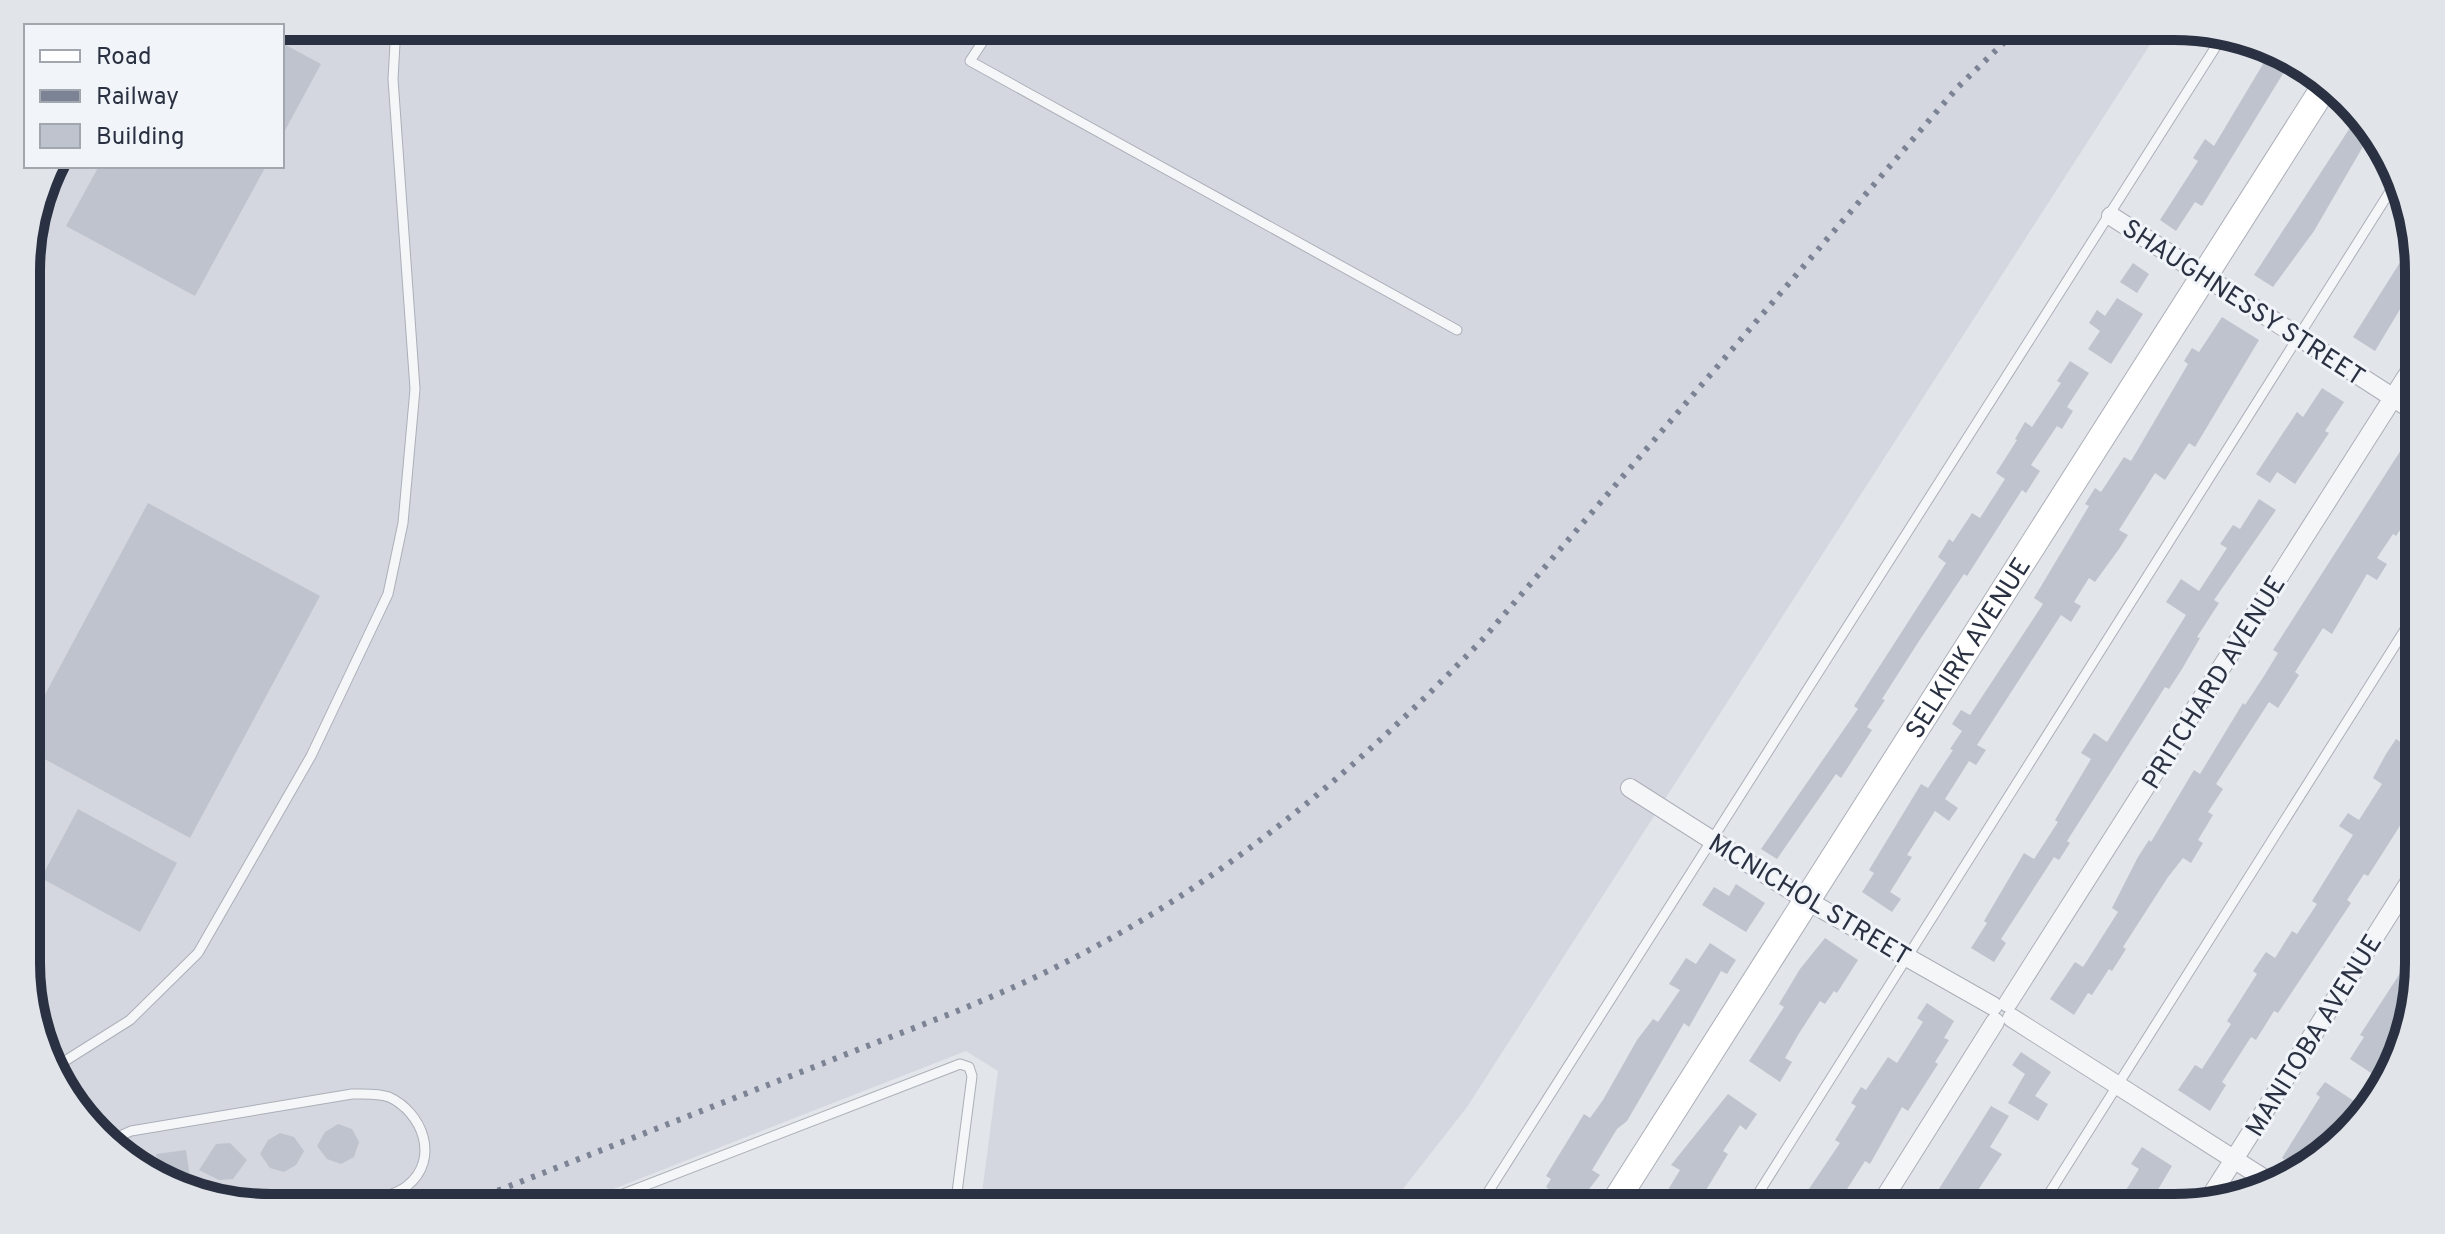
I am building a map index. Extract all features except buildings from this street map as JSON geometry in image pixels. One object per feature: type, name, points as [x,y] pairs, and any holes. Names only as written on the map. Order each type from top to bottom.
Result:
[{"type":"street","name":"SELKIRK AVENUE","points":[[1620,1194],[2321,93]]},
{"type":"street","name":"SHAUGHNESSY STREET","points":[[2111,216],[2405,405]]},
{"type":"street","name":"PRITCHARD AVENUE","points":[[1887,1194],[2405,380]]},
{"type":"street","name":"MCNICHOL STREET","points":[[1630,788],[1806,900],[2002,1012],[2261,1176]]},
{"type":"street","name":"MANITOBA AVENUE","points":[[2214,1191],[2405,889]]},
{"type":"lane","points":[[63,1062],[130,1020],[198,953],[311,756],[388,594],[403,523],[415,389],[393,79],[395,40]]},
{"type":"lane","points":[[984,40],[970,61],[1457,330]]},
{"type":"lane","points":[[1487,1194],[2218,44]]},
{"type":"lane","points":[[1758,1194],[2390,191]]},
{"type":"lane","points":[[2049,1194],[2405,630]]},
{"type":"lane","points":[[623,1194],[960,1064],[969,1067],[972,1076],[957,1194]]},
{"type":"lane","points":[[119,1137],[131,1131],[352,1094],[385,1096],[407,1108],[420,1124],[426,1146],[422,1167],[407,1186],[389,1194]]},
{"type":"shaded area","points":[[284,40],[2153,40],[1467,1107],[1399,1194],[982,1194],[998,1071],[966,1051],[601,1194],[256,1194],[197,1182],[143,1155],[119,1137],[79,1091],[58,1052],[48,1023],[40,963],[40,256],[48,211],[64,168],[284,168]]},
{"type":"railway","points":[[489,1194],[1006,991],[1064,963],[1180,897],[1287,819],[1339,777],[1483,639],[1957,88],[2007,40]]}]
